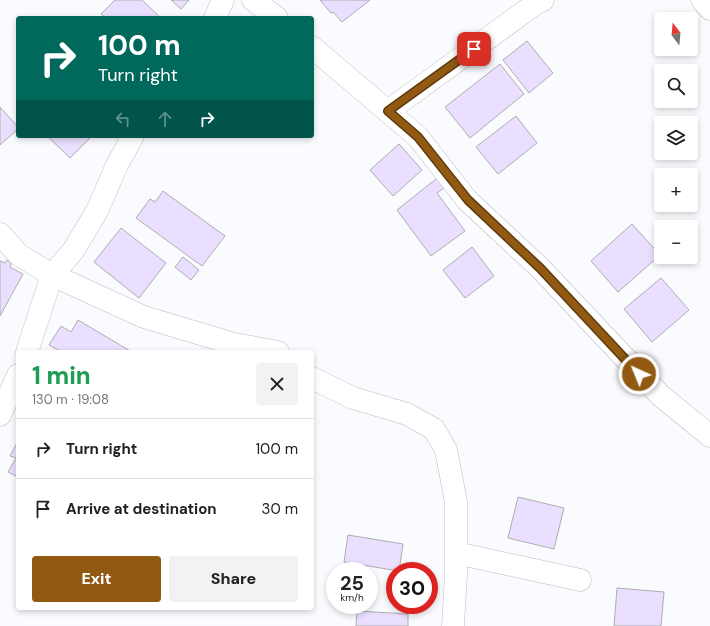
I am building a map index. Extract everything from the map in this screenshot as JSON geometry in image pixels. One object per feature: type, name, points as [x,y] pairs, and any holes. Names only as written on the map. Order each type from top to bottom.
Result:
[{"type":"street","points":[[216,16],[223,0]]},
{"type":"street","points":[[253,0],[274,16]]},
{"type":"street","points":[[388,111],[535,4],[543,0]]},
{"type":"street","points":[[702,0],[710,9]]},
{"type":"street","points":[[314,49],[418,137],[468,200],[540,268],[660,395],[710,436]]},
{"type":"street","points":[[28,350],[52,275],[73,251],[97,211],[117,165],[132,138]]},
{"type":"street","points":[[0,234],[19,255],[52,275],[144,317],[234,344],[267,350]]},
{"type":"street","points":[[314,379],[353,398],[407,414],[434,429],[446,450],[456,502],[456,552],[453,626]]},
{"type":"street","points":[[0,415],[16,380]]},
{"type":"street","points":[[456,552],[580,580]]},
{"type":"building","points":[[115,0],[142,0],[159,16],[104,16],[101,14]]},
{"type":"building","points":[[171,0],[189,0],[181,9]]},
{"type":"building","points":[[320,0],[370,0],[342,22],[333,12],[331,13]]},
{"type":"building","points":[[527,41],[553,73],[529,93],[503,60]]},
{"type":"building","points":[[500,64],[524,94],[470,138],[445,107]]},
{"type":"building","points":[[0,107],[16,125],[16,131],[0,145]]},
{"type":"building","points":[[516,116],[537,143],[498,174],[476,147]]},
{"type":"building","points":[[49,138],[90,138],[70,158]]},
{"type":"building","points":[[399,144],[422,170],[393,196],[370,170]]},
{"type":"building","points":[[441,175],[448,185],[437,193],[465,231],[431,256],[397,210]]},
{"type":"building","points":[[163,191],[225,236],[202,266],[136,218],[150,199],[155,202]]},
{"type":"building","points":[[632,224],[654,248],[654,260],[618,292],[591,261]]},
{"type":"building","points":[[121,228],[166,263],[139,298],[94,262]]},
{"type":"building","points":[[472,247],[494,276],[465,298],[443,270]]},
{"type":"building","points":[[183,257],[199,270],[191,280],[175,267]]},
{"type":"building","points":[[7,260],[11,263],[10,267],[23,274],[0,316],[0,261],[5,263]]},
{"type":"building","points":[[661,278],[689,310],[652,342],[624,309]]},
{"type":"building","points":[[78,320],[129,350],[58,350],[49,345],[61,326],[71,332]]},
{"type":"building","points":[[16,445],[16,458],[10,456]]},
{"type":"building","points":[[16,458],[16,476],[8,472]]},
{"type":"building","points":[[518,497],[564,508],[554,549],[508,538]]},
{"type":"building","points":[[348,535],[403,544],[400,562],[386,562],[386,569],[378,568],[378,562],[344,562]]},
{"type":"building","points":[[617,588],[664,592],[661,626],[614,626]]},
{"type":"building","points":[[378,612],[386,613],[386,614],[408,614],[408,626],[356,626],[357,614],[378,614]]},
{"type":"route","points":[[474,49],[388,111],[418,137],[468,200],[540,268],[639,374]]}]
